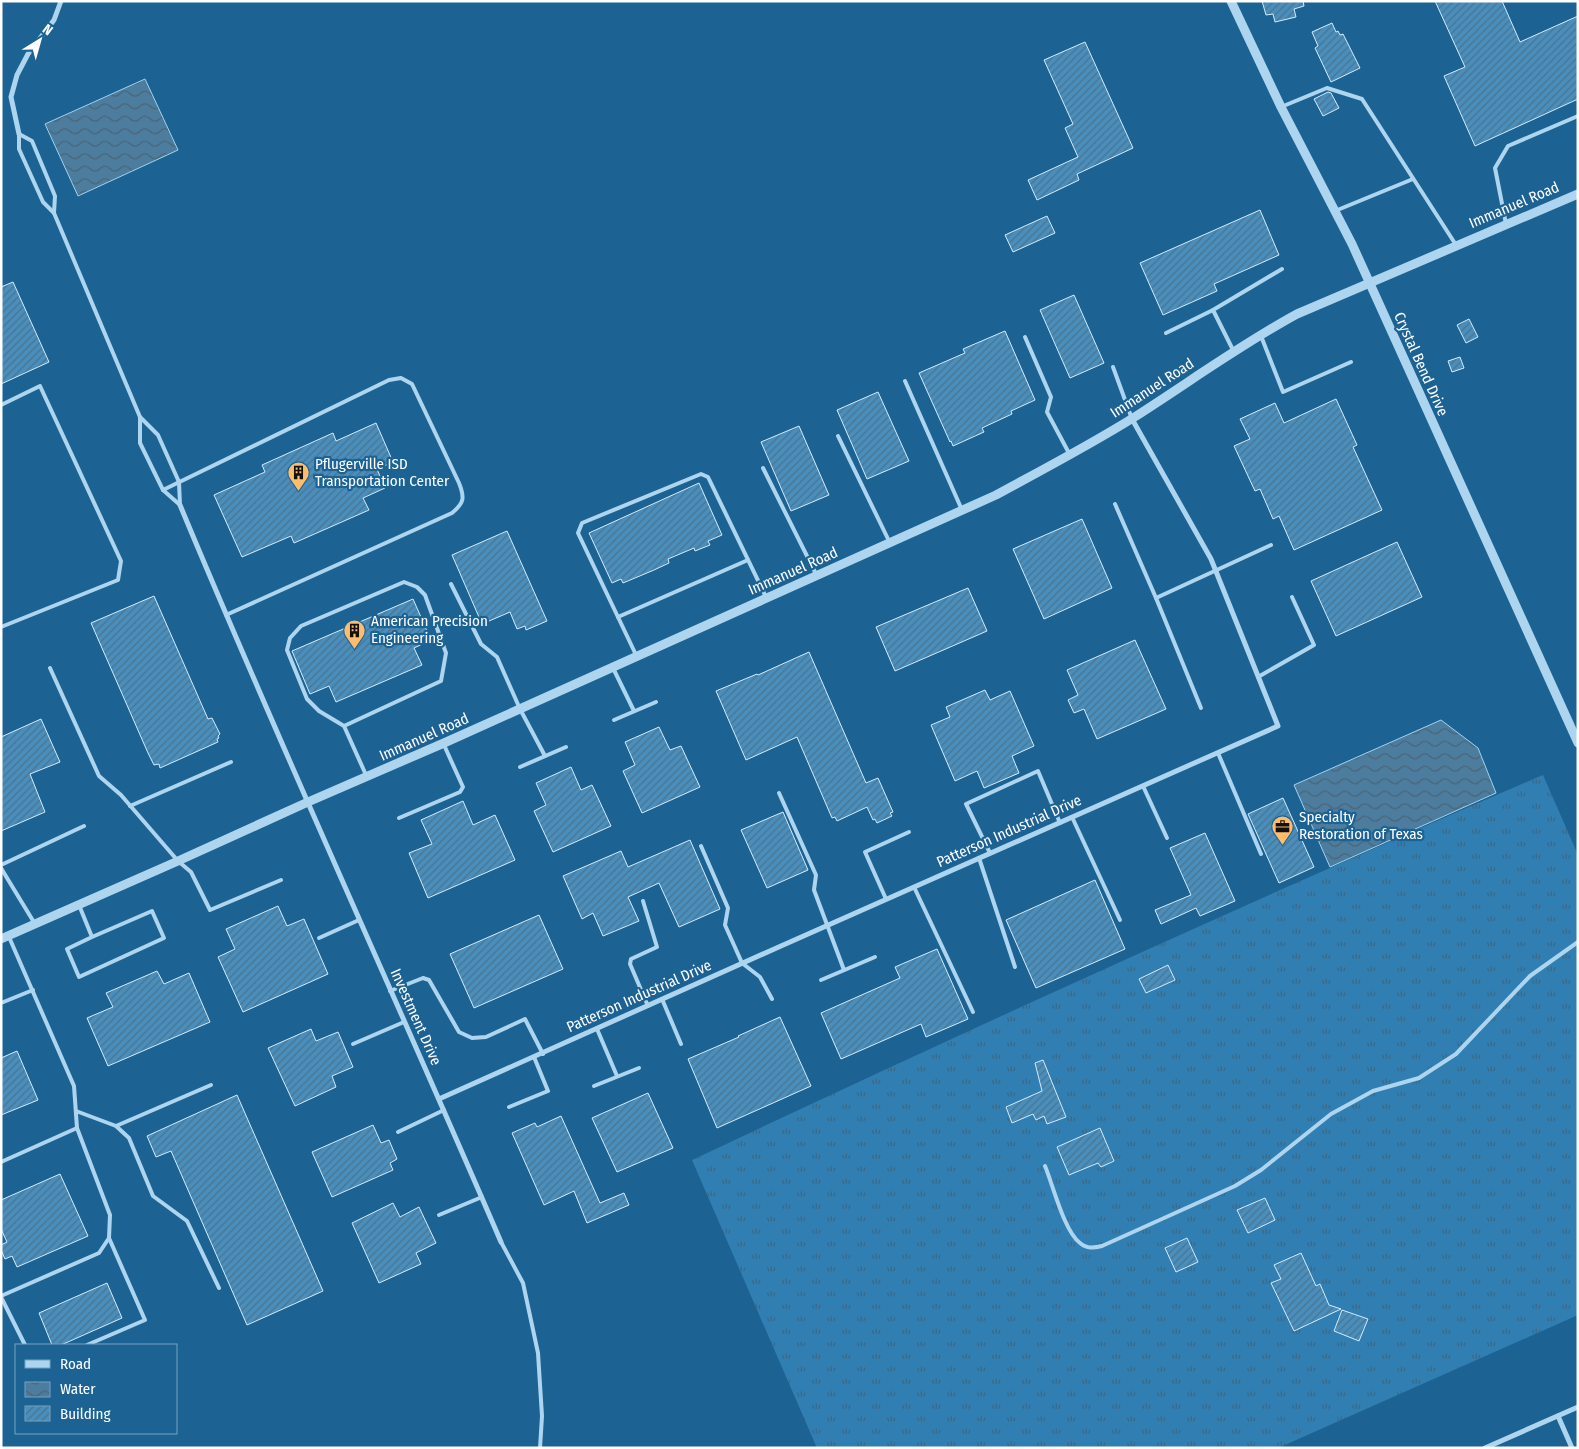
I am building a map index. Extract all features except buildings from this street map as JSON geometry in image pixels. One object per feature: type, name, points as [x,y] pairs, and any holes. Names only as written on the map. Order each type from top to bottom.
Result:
[{"type":"street","points":[[19,134],[12,97],[17,75],[28,54],[54,20],[61,1]]},
{"type":"street","name":"Crystal Bend Drive","points":[[1230,1],[1369,282],[1578,743]]},
{"type":"street","name":"Immanuel Road","points":[[5,937],[613,668],[996,495],[1070,455],[1132,418],[1260,334],[1297,314],[1578,194]]},
{"type":"street","name":"Patterson Industrial Drive","points":[[439,1099],[1278,726],[1216,570],[1132,418]]},
{"type":"street","name":"Investment Drive","points":[[180,505],[390,991],[502,1242]]},
{"type":"street","points":[[1485,1448],[1578,1408]]},
{"type":"street","points":[[1558,1416],[1572,1448]]},
{"type":"lane","points":[[1281,107],[1327,88],[1362,99],[1456,245]]},
{"type":"lane","points":[[1506,224],[1495,168],[1508,146],[1578,116]]},
{"type":"lane","points":[[54,213],[55,196],[32,141],[19,134],[18,149],[43,202],[54,213],[140,417],[158,435],[179,482],[180,505]]},
{"type":"lane","points":[[1335,211],[1413,179]]},
{"type":"lane","points":[[1166,332],[1213,310],[1282,269]]},
{"type":"lane","points":[[1213,310],[1234,352]]},
{"type":"lane","points":[[1260,334],[1283,392],[1351,362]]},
{"type":"lane","points":[[1025,337],[1051,397],[1047,412],[1070,455]]},
{"type":"lane","points":[[1113,366],[1132,418]]},
{"type":"lane","points":[[163,490],[389,380],[401,378],[412,384],[459,483],[463,494],[460,506],[452,513],[226,615]]},
{"type":"lane","points":[[905,380],[962,510]]},
{"type":"lane","points":[[1,405],[40,386],[121,561],[118,580],[1,627]]},
{"type":"lane","points":[[140,417],[140,443],[163,490],[180,505]]},
{"type":"lane","points":[[838,436],[890,543]]},
{"type":"lane","points":[[763,468],[817,576]]},
{"type":"lane","points":[[637,657],[578,533],[582,523],[700,474],[708,477],[766,598]]},
{"type":"lane","points":[[1115,504],[1201,708]]},
{"type":"lane","points":[[1156,598],[1271,545]]},
{"type":"lane","points":[[618,617],[748,560]]},
{"type":"lane","points":[[344,726],[441,681],[446,653],[425,595],[417,587],[404,582],[301,626],[290,638],[287,650],[308,699],[319,711],[344,726],[367,777]]},
{"type":"lane","points":[[451,584],[481,644],[497,657],[520,709],[544,756]]},
{"type":"lane","points":[[1258,677],[1314,645],[1292,597]]},
{"type":"lane","points":[[50,668],[99,776],[121,795],[178,861],[191,872],[210,910],[281,880]]},
{"type":"lane","points":[[613,668],[634,711]]},
{"type":"lane","points":[[614,720],[656,702]]},
{"type":"lane","points":[[399,818],[460,792],[463,787],[444,743]]},
{"type":"lane","points":[[520,767],[566,747]]},
{"type":"lane","points":[[1218,753],[1261,854]]},
{"type":"lane","points":[[130,806],[231,762]]},
{"type":"lane","points":[[990,853],[966,804],[1038,772],[1060,823]]},
{"type":"lane","points":[[1143,786],[1167,838]]},
{"type":"lane","points":[[779,793],[816,875],[814,890],[844,970]]},
{"type":"lane","points":[[1072,817],[1120,920]]},
{"type":"lane","points":[[35,924],[1,867],[84,826]]},
{"type":"lane","points":[[886,900],[865,852],[909,832]]},
{"type":"lane","points":[[701,846],[728,908],[725,925],[742,963],[760,978],[772,1000]]},
{"type":"lane","points":[[979,858],[1015,968]]},
{"type":"lane","points":[[914,887],[973,1012]]},
{"type":"lane","points":[[643,901],[657,946],[631,959],[630,964],[648,1006]]},
{"type":"lane","points":[[79,905],[92,937]]},
{"type":"lane","points":[[152,911],[164,938],[79,977],[67,948],[92,937],[152,911]]},
{"type":"lane","points":[[319,938],[359,920]]},
{"type":"lane","points":[[5,937],[33,990],[74,1086],[78,1128],[110,1215],[109,1238],[145,1320],[88,1344]]},
{"type":"lane","points":[[1045,1166],[1070,1234],[1081,1244],[1091,1248],[1102,1246],[1235,1186],[1261,1170],[1331,1114],[1373,1091],[1419,1078],[1456,1054],[1530,976],[1578,942]]},
{"type":"lane","points":[[821,980],[875,957]]},
{"type":"lane","points":[[390,991],[424,978],[429,980],[459,1032],[472,1038],[486,1037],[525,1019],[543,1054]]},
{"type":"lane","points":[[1,1003],[33,990]]},
{"type":"lane","points":[[662,999],[681,1044]]},
{"type":"lane","points":[[353,1044],[404,1022]]},
{"type":"lane","points":[[597,1029],[618,1076]]},
{"type":"lane","points":[[509,1107],[548,1091],[534,1058]]},
{"type":"lane","points":[[594,1086],[639,1068]]},
{"type":"lane","points":[[116,1126],[211,1085]]},
{"type":"lane","points":[[398,1132],[444,1110]]},
{"type":"lane","points":[[76,1111],[116,1126],[129,1138],[153,1196],[187,1221],[220,1288]]},
{"type":"lane","points":[[1,1162],[78,1128]]},
{"type":"lane","points":[[439,1215],[482,1197]]},
{"type":"lane","points":[[24,1344],[1,1297],[99,1252],[109,1238]]},
{"type":"lane","points":[[502,1242],[523,1283],[538,1352],[542,1416],[540,1448]]},
{"type":"green space","points":[[1543,775],[1578,855],[1578,1315],[1278,1448],[817,1448],[692,1160],[1116,964],[1329,868]]},
{"type":"water","points":[[145,79],[178,150],[78,196],[45,124]]},
{"type":"water","points":[[1441,720],[1478,748],[1496,793],[1330,867],[1294,785]]},
{"type":"place","name":"Pflugerville ISD Transportation Center","points":[[299,492]]},
{"type":"place","name":"American Precision Engineering","points":[[355,649]]},
{"type":"place","name":"Specialty Restoration of Texas","points":[[1283,845]]}]
